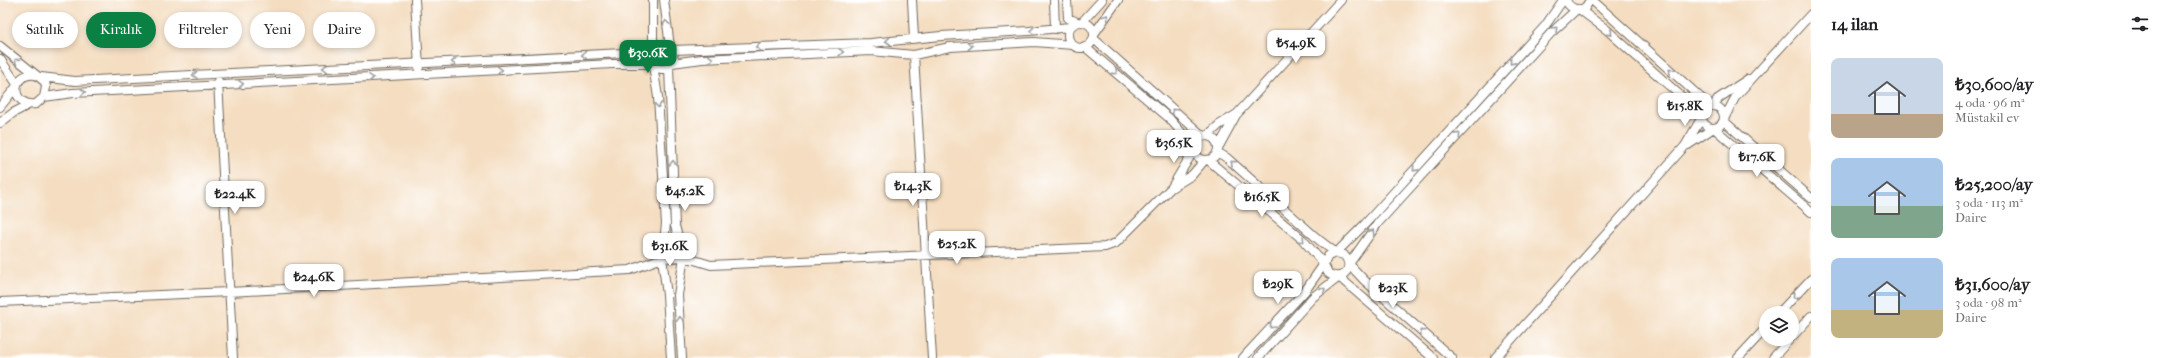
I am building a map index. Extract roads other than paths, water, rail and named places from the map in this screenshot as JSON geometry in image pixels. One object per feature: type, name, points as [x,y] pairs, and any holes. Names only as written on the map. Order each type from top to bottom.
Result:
[{"type":"street","points":[[415,0],[420,75]]},
{"type":"street","points":[[653,0],[652,48],[649,56],[658,97],[666,224],[662,258],[667,294],[671,358]]},
{"type":"street","points":[[664,0],[671,48],[674,58],[671,65],[676,226],[684,257],[678,295],[682,358]]},
{"type":"street","points":[[912,0],[914,38]]},
{"type":"street","points":[[1054,0],[1055,29]]},
{"type":"street","points":[[1067,0],[1068,18],[1077,24],[1092,27],[1094,36],[1205,136],[1213,139],[1218,150],[1318,240],[1336,252],[1344,255],[1349,264],[1364,280],[1452,358]]},
{"type":"street","points":[[1073,45],[1068,35],[1077,24],[1102,0]]},
{"type":"street","points":[[1085,47],[1118,0]]},
{"type":"street","points":[[0,302],[229,292],[630,270],[662,258],[684,257],[711,265],[1104,247],[1116,243],[1171,188],[1192,175],[1206,161],[1214,158],[1237,114],[1341,0]]},
{"type":"street","points":[[1258,358],[1313,297],[1346,272],[1349,264],[1381,214],[1440,142],[1545,26],[1564,0],[1570,7],[1578,9],[1608,30],[1702,116],[1704,124],[1713,129],[1811,212]]},
{"type":"street","points":[[1243,358],[1305,291],[1328,256],[1336,252],[1381,214],[1447,148],[1537,49],[1578,9],[1585,8],[1591,0],[1712,106],[1722,110],[1724,119],[1811,198]]},
{"type":"street","points":[[1686,146],[1713,129],[1721,126],[1736,96],[1811,14]]},
{"type":"street","points":[[0,107],[24,76],[38,76],[75,81],[218,74],[564,56],[652,48],[663,44],[671,48],[871,43],[914,38],[1055,29],[1077,24]]},
{"type":"street","points":[[44,97],[72,93],[565,67],[652,65],[662,70],[671,65],[702,59],[871,51],[914,55],[958,47],[1034,42],[1085,47],[1169,118],[1194,148],[1197,157],[1206,161],[1302,239],[1324,264],[1328,273],[1339,277],[1433,358]]},
{"type":"street","points":[[1530,42],[1537,49]]},
{"type":"street","points":[[818,44],[818,53]]},
{"type":"street","points":[[0,46],[38,76],[46,87],[44,97],[40,102],[30,104],[13,113],[0,123]]},
{"type":"street","points":[[914,55],[932,358]]},
{"type":"street","points":[[564,56],[565,67]]},
{"type":"street","points":[[0,59],[17,86],[19,98],[30,104]]},
{"type":"street","points":[[218,74],[233,358]]},
{"type":"street","points":[[1494,357],[1686,146],[1705,110],[1712,106],[1719,98],[1732,88],[1754,76]]},
{"type":"street","points":[[1481,96],[1488,102]]},
{"type":"street","points":[[1171,188],[1197,140],[1237,114]]},
{"type":"street","points":[[1440,142],[1447,148]]},
{"type":"street","points":[[1786,306],[1811,279]]},
{"type":"street","points":[[1799,329],[1811,316]]},
{"type":"street","points":[[1738,358],[1759,336]]},
{"type":"street","points":[[1773,358],[1784,346]]}]
